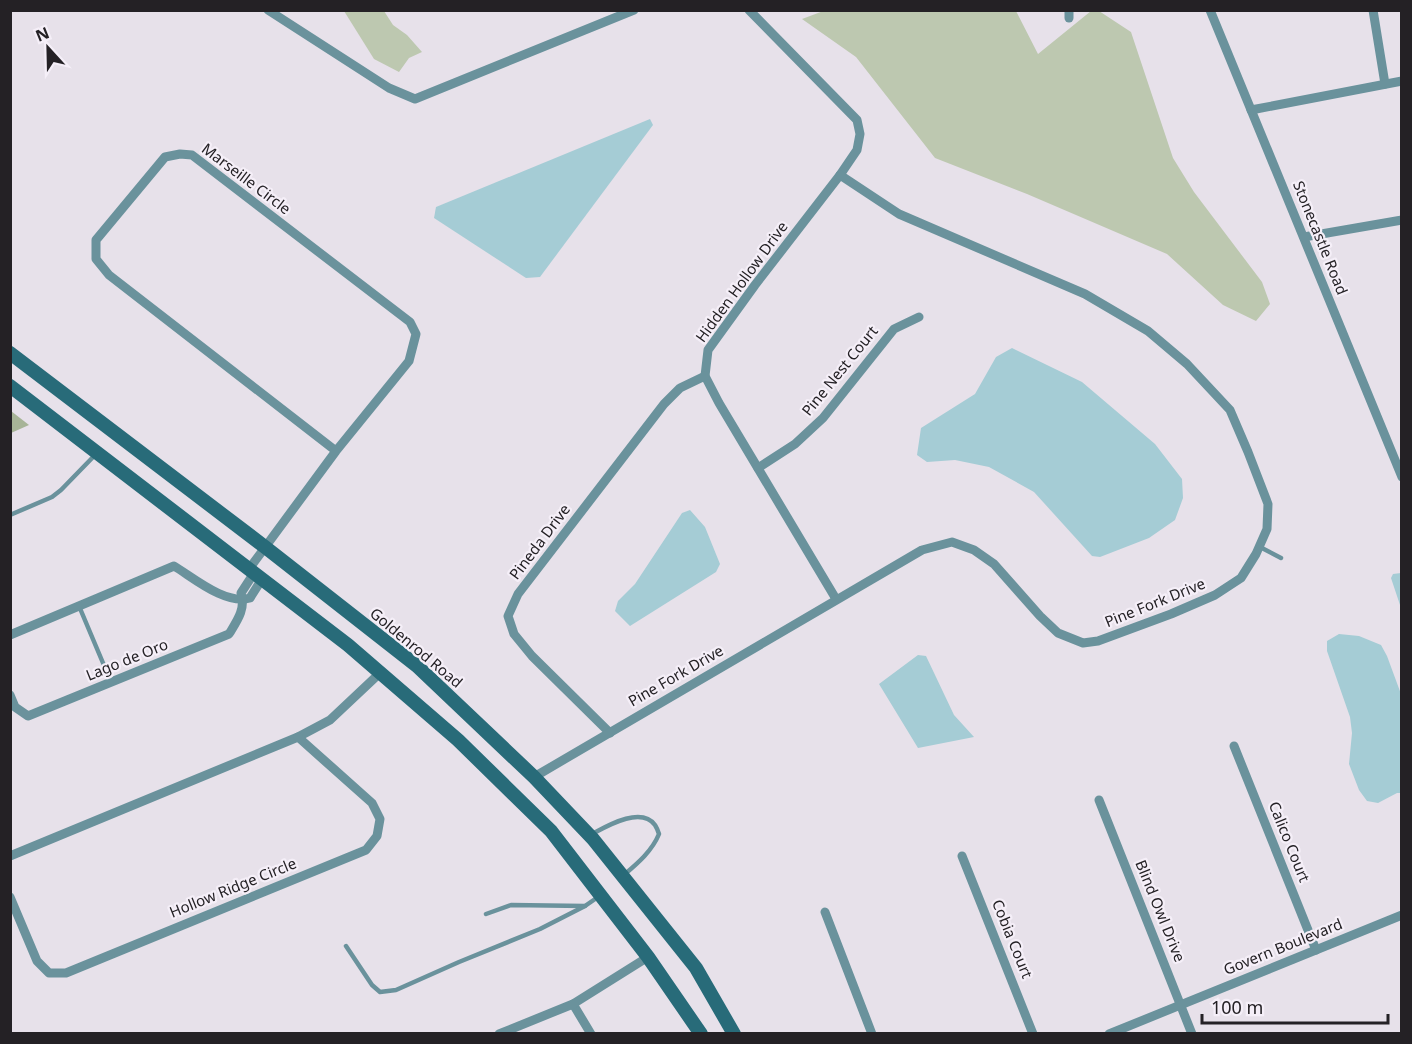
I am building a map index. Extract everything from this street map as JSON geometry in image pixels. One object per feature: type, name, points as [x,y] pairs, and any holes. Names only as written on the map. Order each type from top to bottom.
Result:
[{"type":"main road","name":"Goldenrod Road","points":[[10,353],[417,666],[534,777],[590,836],[696,968],[734,1034]]},
{"type":"main road","points":[[10,386],[348,645],[458,740],[551,831],[648,957],[701,1034]]},
{"type":"street","points":[[268,10],[389,88],[415,99],[634,10]]},
{"type":"street","points":[[606,10],[610,21]]},
{"type":"street","name":"Hidden Hollow Drive","points":[[705,376],[708,350],[840,175],[857,150],[860,134],[857,120],[749,10]]},
{"type":"street","name":"Stonecastle Road","points":[[1210,10],[1401,477]]},
{"type":"street","points":[[1373,10],[1385,84]]},
{"type":"street","points":[[1251,110],[1401,81]]},
{"type":"street","name":"Marseille Circle","points":[[255,573],[265,547],[336,451],[409,361],[416,334],[410,322],[192,155],[180,154],[165,157],[96,240],[96,258],[109,276],[336,451]]},
{"type":"street","name":"Pine Fork Drive","points":[[534,777],[922,549],[952,542],[974,550],[994,564],[1058,633],[1083,643],[1098,641],[1215,595],[1241,578],[1260,548],[1267,529],[1268,504],[1248,452],[1230,410],[1187,364],[1148,331],[1085,294],[899,214],[840,175]]},
{"type":"street","points":[[1304,237],[1401,220]]},
{"type":"street","name":"Pine Nest Court","points":[[758,468],[795,444],[823,418],[894,329],[919,317]]},
{"type":"street","points":[[705,376],[836,599]]},
{"type":"street","name":"Pineda Drive","points":[[610,733],[532,656],[514,634],[508,616],[518,594],[664,404],[680,388],[705,376]]},
{"type":"street","points":[[10,635],[174,566],[219,595],[243,600]]},
{"type":"street","name":"Lago de Oro","points":[[10,695],[15,707],[28,716],[229,634],[243,611],[241,593],[255,573]]},
{"type":"street","points":[[10,856],[298,737],[330,720],[381,672]]},
{"type":"street","name":"Hollow Ridge Circle","points":[[10,897],[37,960],[49,973],[66,973],[366,850],[377,836],[380,819],[372,803],[298,737]]},
{"type":"street","name":"Calico Court","points":[[1234,746],[1316,950]]},
{"type":"street","name":"Blind Owl Drive","points":[[1099,800],[1192,1034]]},
{"type":"street","name":"Cobia Court","points":[[962,856],[1034,1034]]},
{"type":"street","points":[[825,912],[872,1034]]},
{"type":"street","name":"Govern Boulevard","points":[[1109,1034],[1401,915]]},
{"type":"street","points":[[499,1034],[573,1004],[648,957]]},
{"type":"street","points":[[573,1004],[591,1034]]},
{"type":"lane","points":[[10,515],[52,497],[97,453]]},
{"type":"lane","points":[[1260,548],[1281,558]]},
{"type":"lane","points":[[79,606],[111,682]]},
{"type":"lane","points":[[590,836],[614,822],[635,817],[645,818],[655,824],[659,834],[655,843],[623,876]]},
{"type":"lane","points":[[346,946],[372,985],[380,992],[396,990],[540,929],[585,906],[600,895]]},
{"type":"lane","points":[[486,914],[511,905],[585,906]]},
{"type":"green space","points":[[826,10],[1016,11],[1038,54],[1091,11],[1099,11],[1131,32],[1173,158],[1194,192],[1262,282],[1270,304],[1256,321],[1223,305],[1167,254],[1027,194],[935,158],[856,57],[802,19]]},
{"type":"green space","points":[[344,11],[384,11],[393,25],[407,35],[422,52],[409,58],[399,72],[374,59]]},
{"type":"green space","points":[[11,411],[29,425],[11,433]]},
{"type":"water","points":[[650,119],[653,125],[540,277],[526,278],[434,218],[436,207]]},
{"type":"water","points":[[1012,348],[1082,382],[1155,444],[1182,479],[1183,498],[1175,520],[1149,538],[1100,557],[1092,556],[1034,492],[989,467],[955,460],[927,462],[917,455],[921,428],[975,394],[996,357]]},
{"type":"water","points":[[690,510],[705,527],[720,564],[716,572],[630,626],[615,611],[618,601],[635,584],[682,513]]},
{"type":"water","points":[[1402,573],[1401,608],[1391,578],[1393,574]]},
{"type":"water","points":[[1339,634],[1359,636],[1381,645],[1401,694],[1401,793],[1378,803],[1367,801],[1359,790],[1349,764],[1352,733],[1350,717],[1327,651],[1327,641]]},
{"type":"water","points":[[918,655],[926,656],[954,715],[974,737],[918,748],[879,684]]}]
